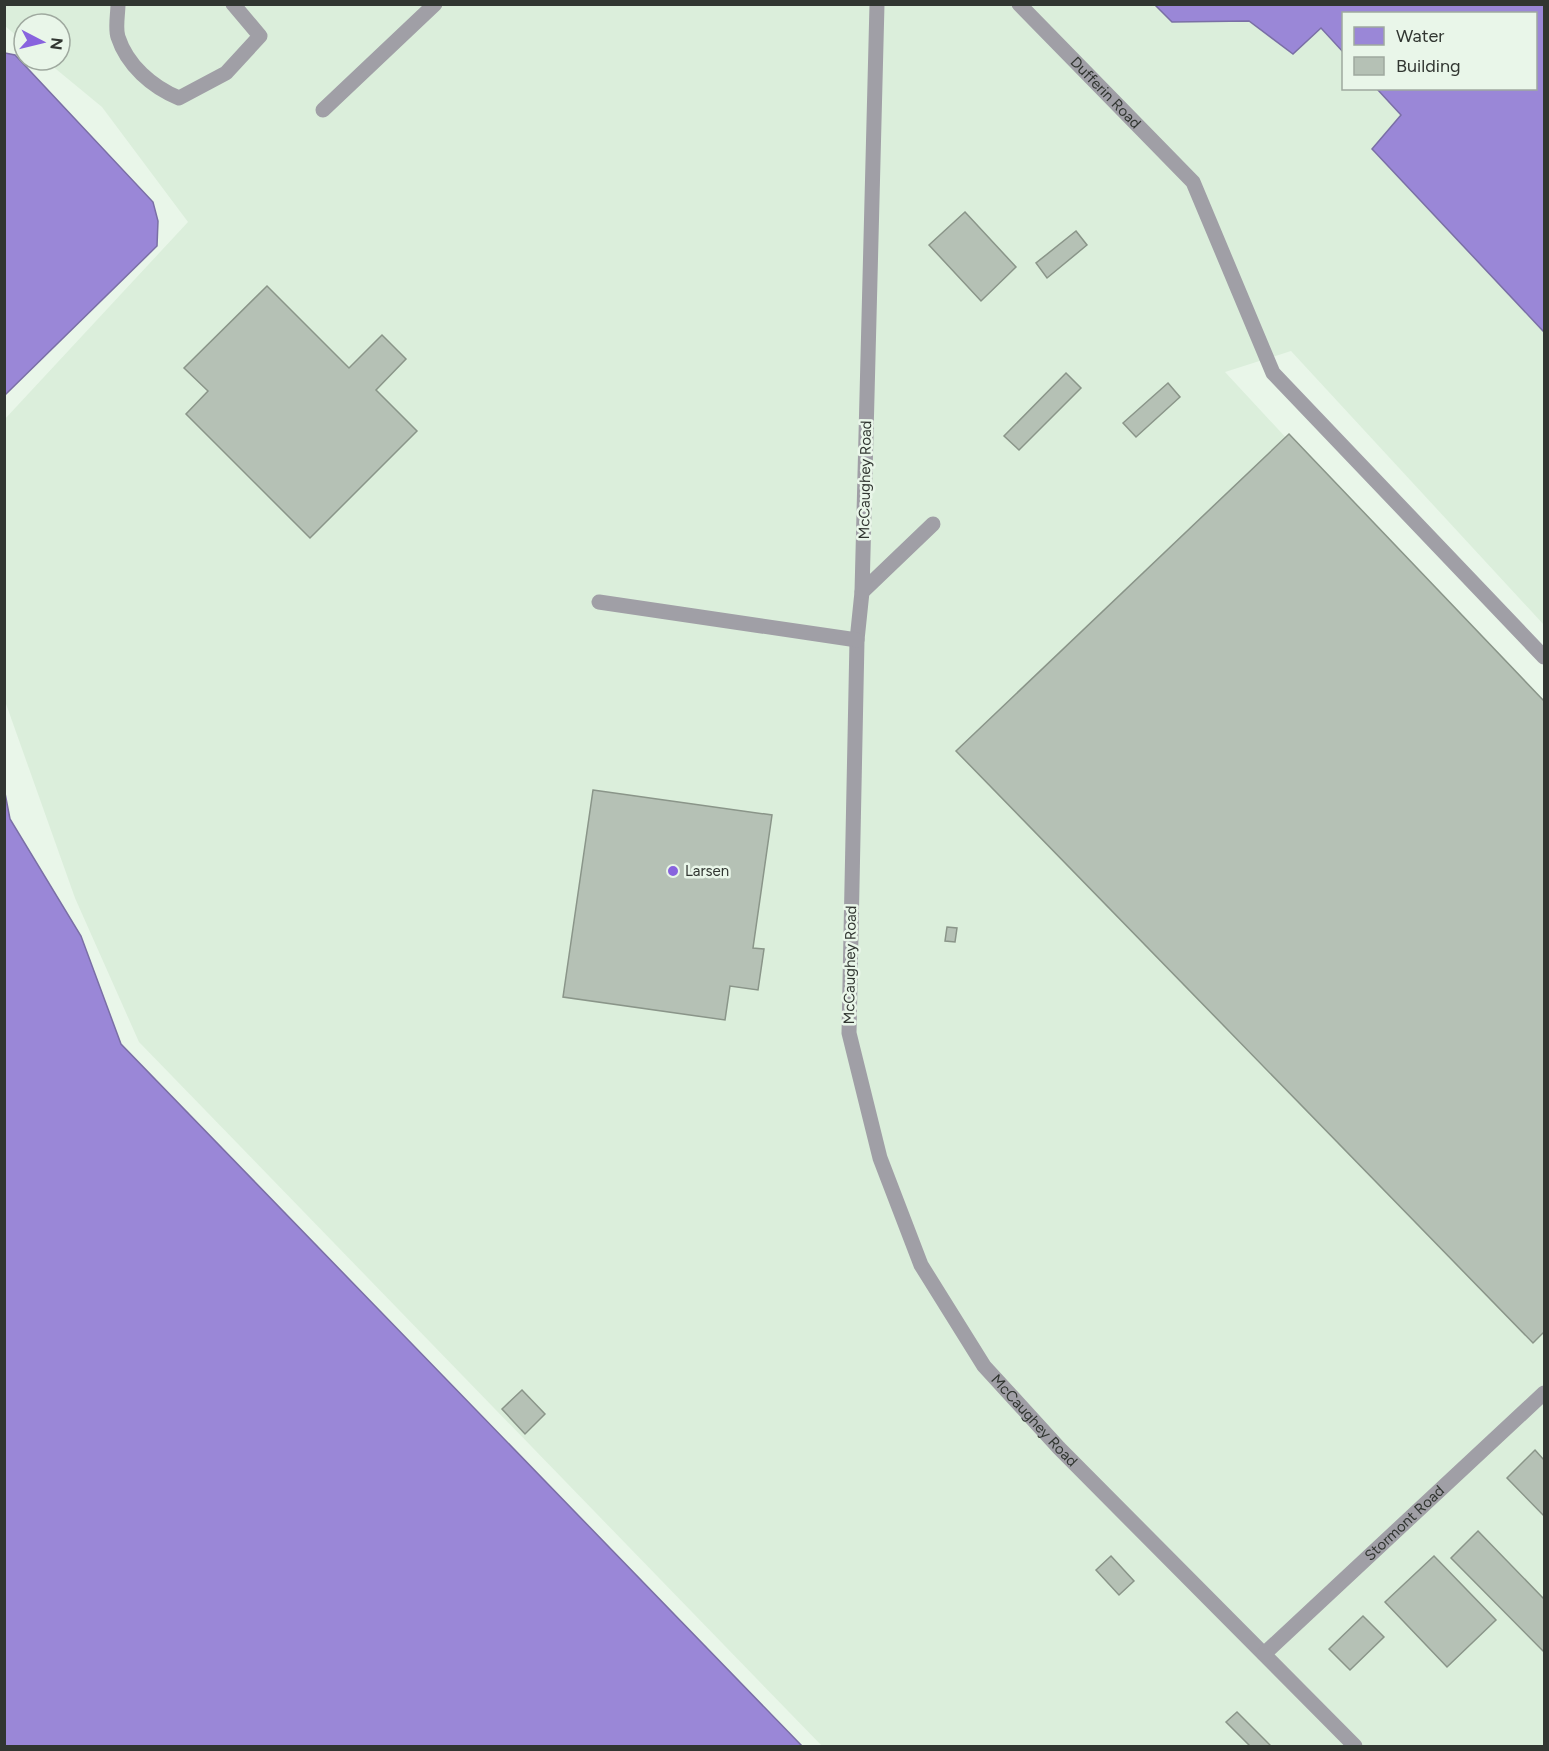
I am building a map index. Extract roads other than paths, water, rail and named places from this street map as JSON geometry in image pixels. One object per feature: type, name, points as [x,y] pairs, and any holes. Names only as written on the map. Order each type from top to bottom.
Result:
[{"type":"lane","points":[[118,4],[117,36],[133,64],[159,90],[179,98],[226,73],[260,36],[232,4]]},
{"type":"lane","points":[[323,110],[435,4]]},
{"type":"lane","name":"McCaughey Road","points":[[877,4],[862,592],[857,640],[849,1033],[880,1158],[921,1265],[984,1366],[1059,1448],[1354,1746]]},
{"type":"lane","name":"Dufferin Road","points":[[1019,4],[1193,182],[1273,373],[1545,657]]},
{"type":"lane","points":[[862,592],[933,524]]},
{"type":"lane","points":[[598,602],[857,640]]},
{"type":"lane","name":"Stormont Road","points":[[1264,1654],[1545,1393]]},
{"type":"water","points":[[1155,5],[1544,5],[1544,332],[1372,149],[1401,115],[1378,90],[1537,90],[1537,12],[1342,12],[1342,51],[1321,28],[1293,54],[1249,21],[1172,22]]},
{"type":"water","points":[[5,53],[12,54],[12,72],[31,72],[153,202],[158,221],[157,246],[5,395]]},
{"type":"water","points":[[4,788],[10,819],[81,936],[121,1044],[802,1746],[5,1746]]},
{"type":"place","name":"Larsen","points":[[673,871]]}]
